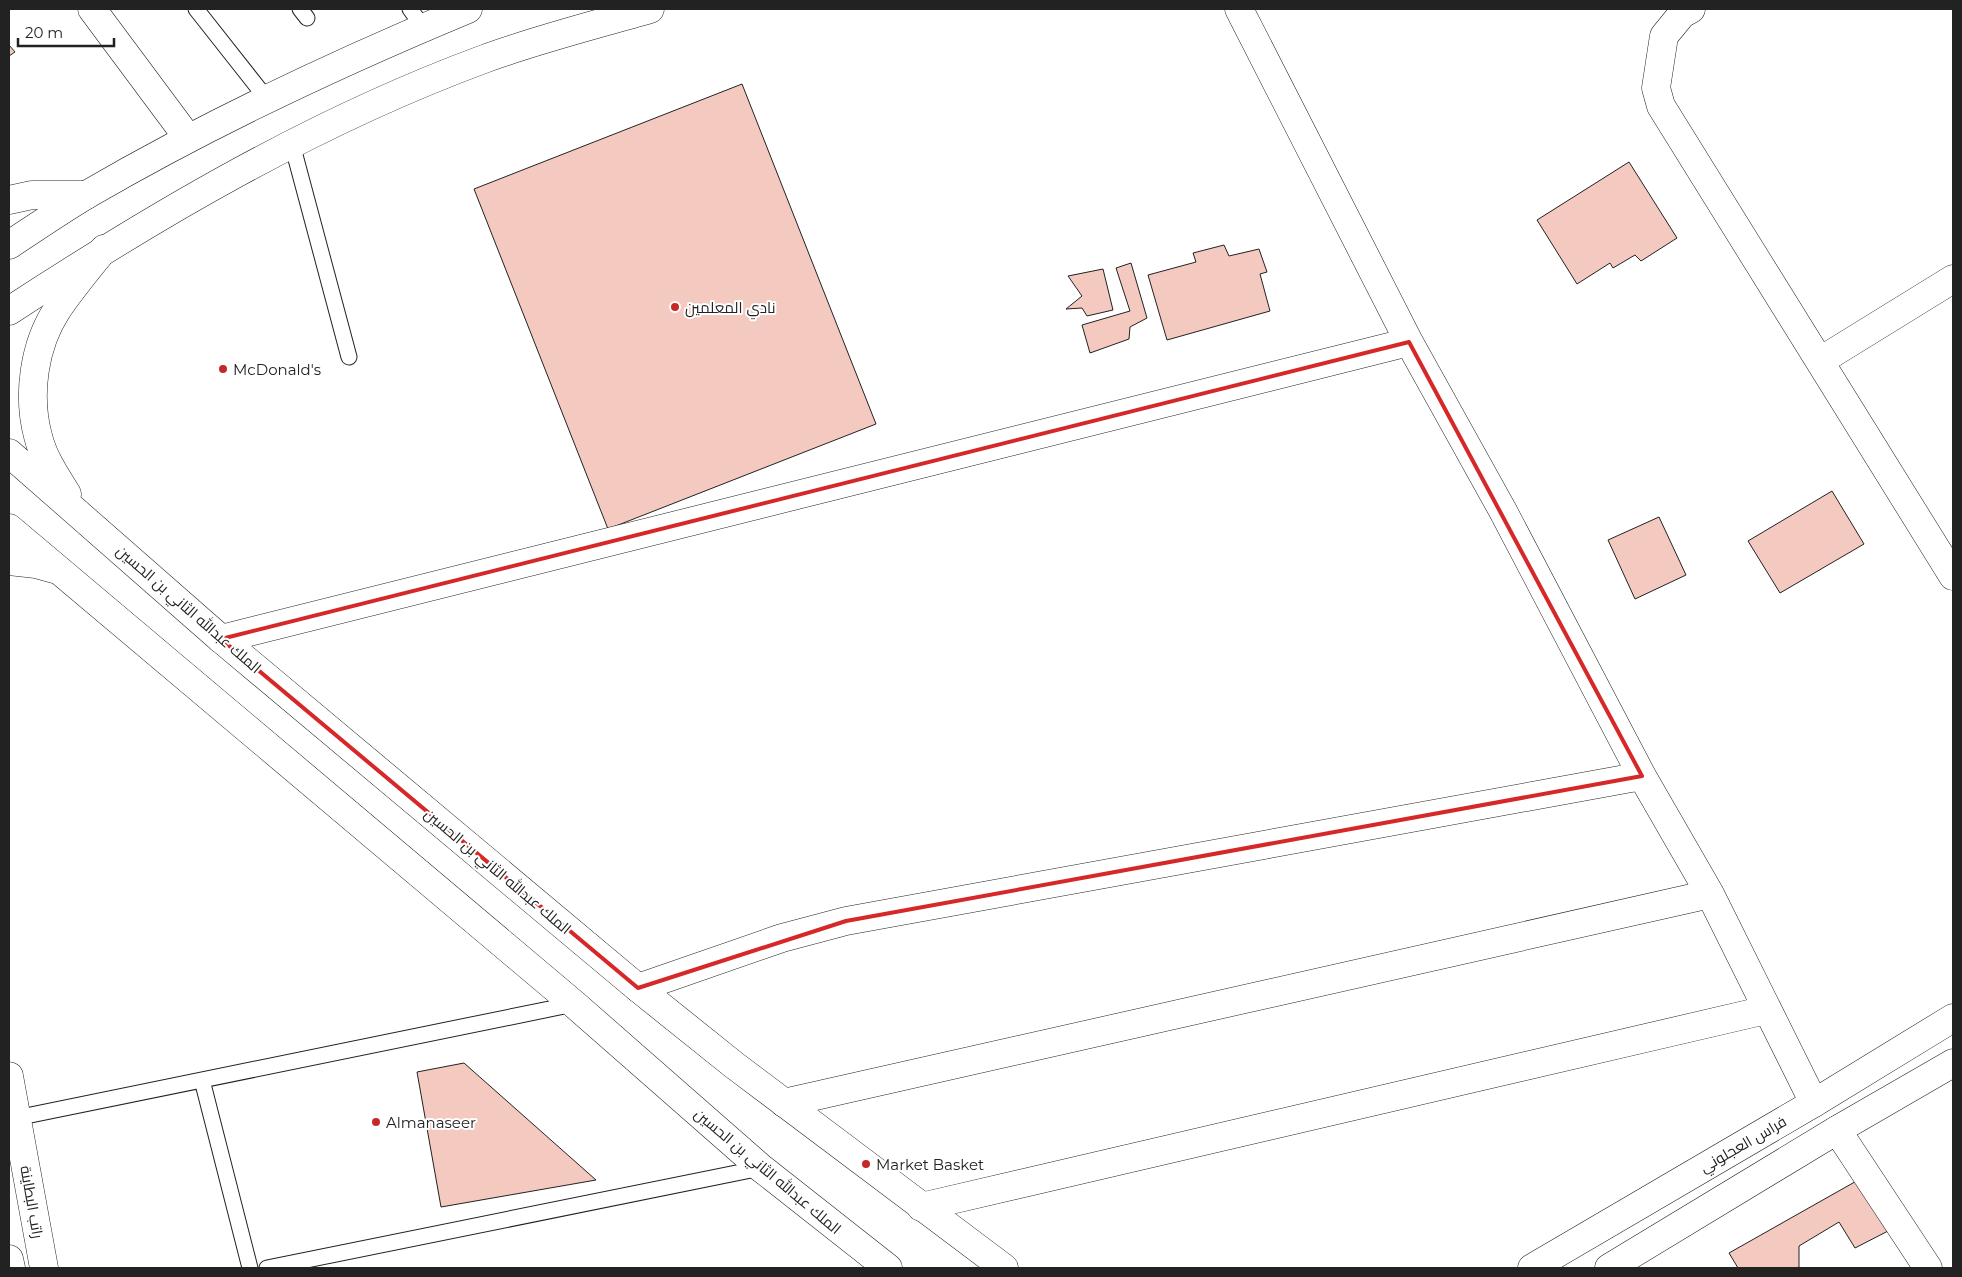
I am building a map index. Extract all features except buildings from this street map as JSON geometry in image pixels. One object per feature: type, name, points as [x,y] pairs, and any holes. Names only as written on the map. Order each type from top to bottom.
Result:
[{"type":"street","points":[[92,9],[188,138]]},
{"type":"street","points":[[9,245],[86,195],[188,138],[267,99],[417,18],[468,9]]},
{"type":"street","points":[[9,311],[104,249],[292,144],[426,82],[485,58],[650,9]]},
{"type":"street","points":[[1239,9],[1409,342],[1503,511],[1642,776],[1710,894],[1766,1010],[1814,1103]]},
{"type":"street","points":[[1691,9],[1682,14],[1664,36],[1656,88],[1661,106],[1953,576]]},
{"type":"street","points":[[9,200],[32,195],[86,195]]},
{"type":"street","points":[[78,512],[49,465],[38,436],[33,404],[35,371],[42,340],[57,311],[104,249]]},
{"type":"street","points":[[1820,362],[1953,279]]},
{"type":"street","points":[[221,639],[1409,342]]},
{"type":"street","name":"الملك عبدالله الثاني بن الحسين","points":[[9,453],[221,639],[638,988],[784,1103],[1004,1268]]},
{"type":"street","name":"الملك عبدالله الثاني بن الحسين","points":[[9,528],[574,1004],[761,1168],[888,1268]]},
{"type":"street","points":[[9,561],[36,564],[59,571]]},
{"type":"street","points":[[638,988],[782,938],[846,921],[1642,776]]},
{"type":"street","points":[[784,1103],[1710,894]]},
{"type":"street","points":[[921,1207],[1766,1010]]},
{"type":"street","name":"فراس العجلوني","points":[[1532,1268],[1814,1103],[1953,1018]]},
{"type":"street","points":[[1609,1268],[1953,1062]]},
{"type":"street","name":"راتب البطاينة","points":[[9,1076],[44,1268]]},
{"type":"street","points":[[1837,1130],[1928,1268]]},
{"type":"street","points":[[9,1259],[11,1268]]},
{"type":"lane","points":[[196,9],[267,99]]},
{"type":"lane","points":[[292,144],[349,357]]},
{"type":"lane","points":[[16,1118],[574,1004]]},
{"type":"lane","points":[[202,1080],[250,1268]]},
{"type":"lane","points":[[267,1268],[761,1168]]},
{"type":"highlighted area","points":[[1409,342],[1642,776],[846,921],[638,988],[221,639]]},
{"type":"place","name":"نادي المعلمين","points":[[675,307]]},
{"type":"place","name":"McDonald's","points":[[223,369]]},
{"type":"place","name":"Almanaseer","points":[[376,1122]]},
{"type":"place","name":"Market Basket","points":[[866,1164]]}]
